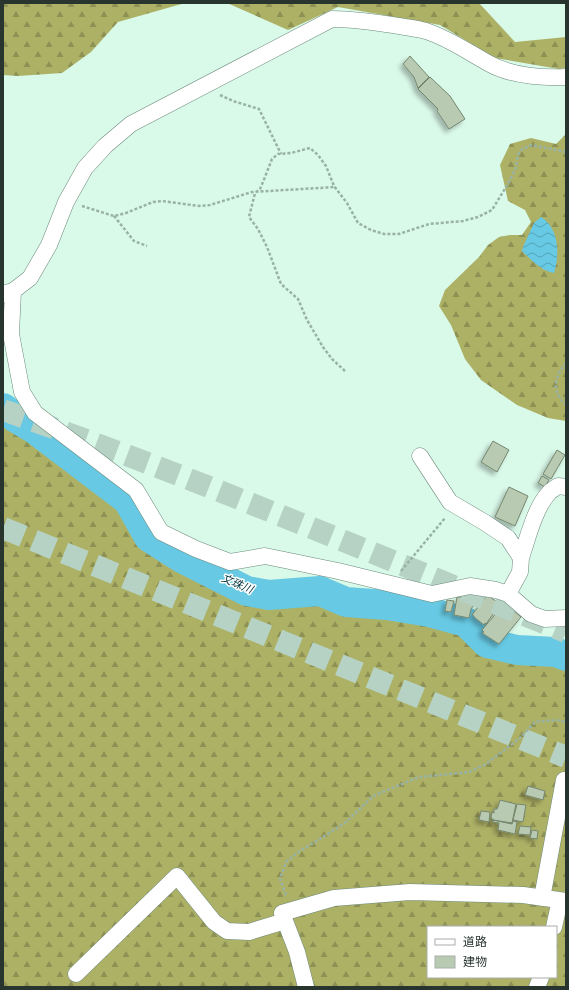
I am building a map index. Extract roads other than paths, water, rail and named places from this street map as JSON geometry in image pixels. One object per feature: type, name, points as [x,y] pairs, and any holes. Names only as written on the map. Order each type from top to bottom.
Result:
[{"type":"street","points":[[566,77],[533,76],[506,70],[490,64],[452,42],[425,31],[346,19],[332,19],[131,124],[105,146],[85,168],[66,202],[48,245],[30,278],[8,292],[12,334],[22,392],[28,403],[35,413],[136,490],[161,532],[196,549],[230,562],[265,556],[338,571],[432,594],[470,586],[496,590],[508,594],[531,614],[545,618],[566,618]]},
{"type":"street","points":[[420,456],[450,502],[508,538],[521,558]]},
{"type":"street","points":[[508,594],[520,572],[521,558],[538,510],[547,495],[558,486],[566,487]]},
{"type":"street","points":[[542,898],[564,780]]},
{"type":"street","points":[[76,974],[177,876],[214,922],[227,931],[249,932],[285,921]]},
{"type":"street","points":[[306,987],[297,952],[282,913],[334,898],[410,892],[523,895],[563,901],[554,926]]},
{"type":"water","points":[[541,217],[547,222],[555,235],[557,258],[554,273],[541,268],[522,251],[534,223]]},
{"type":"waterway","name":"文珠川","points":[[3,408],[36,430],[128,500],[149,537],[182,558],[247,591],[269,595],[320,591],[346,602],[387,605],[429,612],[466,622],[487,643],[517,650],[555,652],[566,656]]},
{"type":"tunnel","points":[[3,410],[145,462],[566,632]]},
{"type":"tunnel","points":[[3,528],[566,757]]}]
